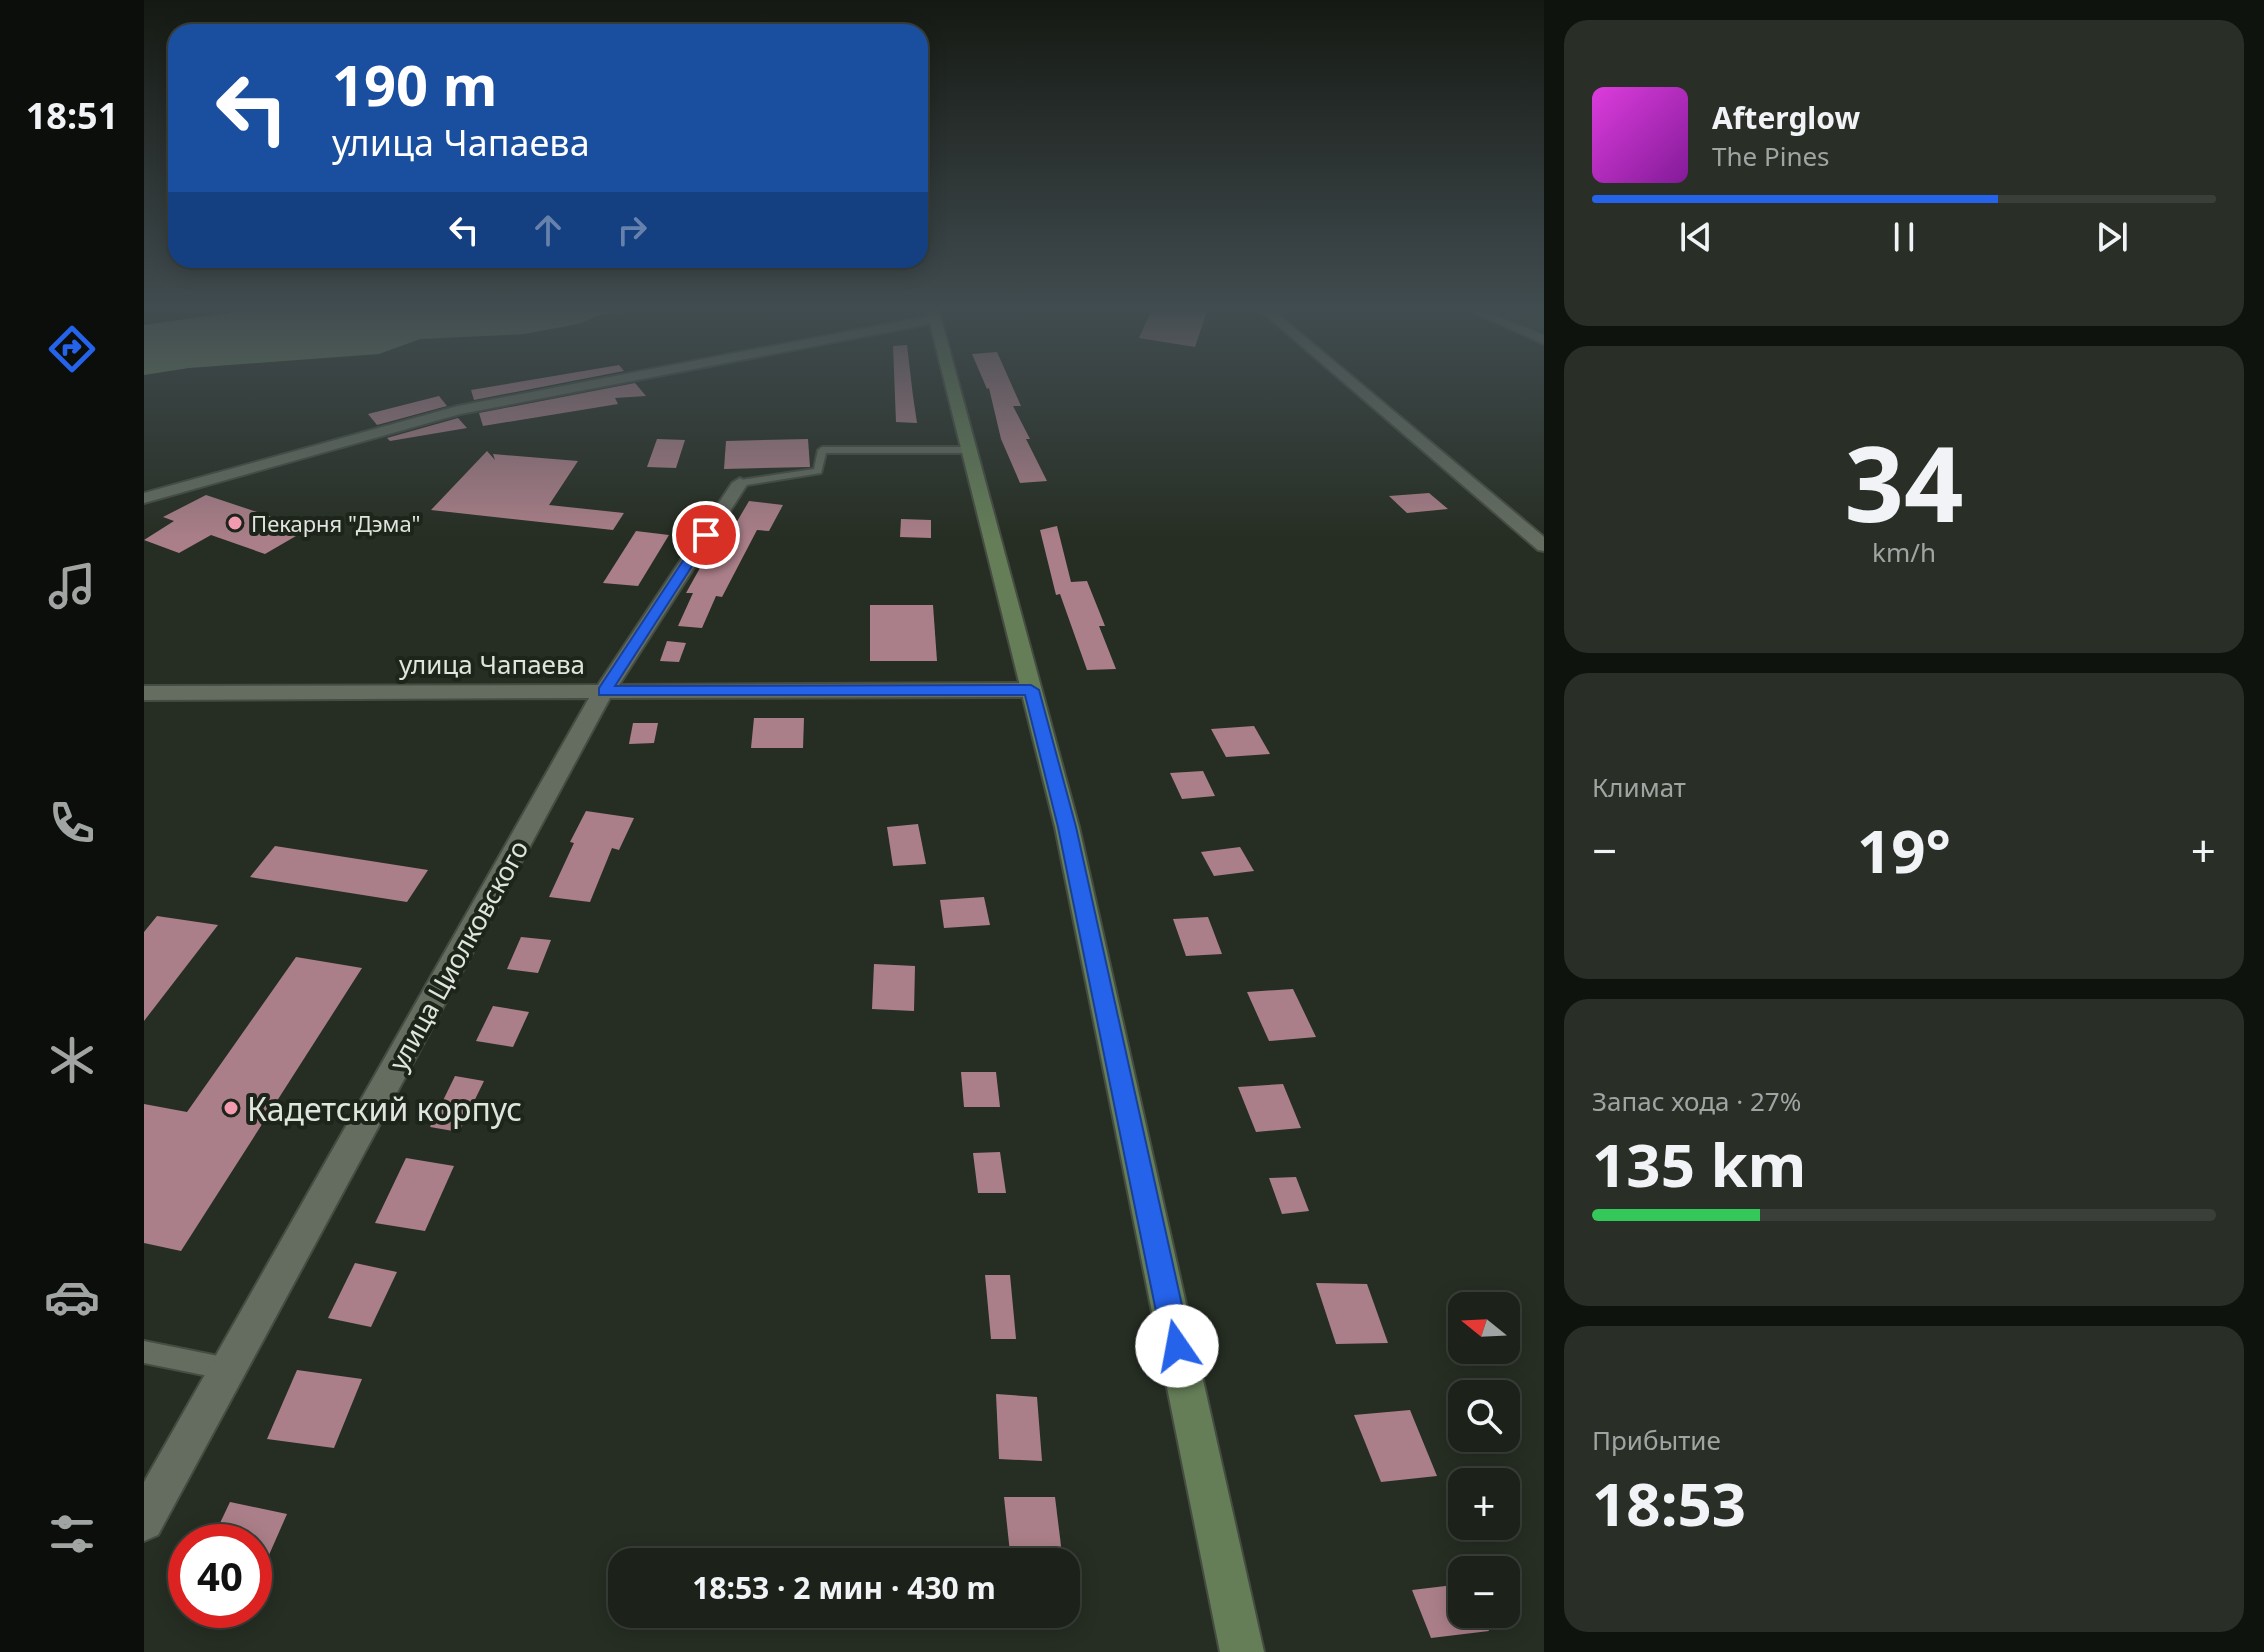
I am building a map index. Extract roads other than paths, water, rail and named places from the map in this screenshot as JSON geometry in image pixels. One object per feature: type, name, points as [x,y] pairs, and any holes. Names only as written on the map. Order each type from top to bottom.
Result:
[{"type":"street","points":[[144,498],[458,410],[568,388]]},
{"type":"street","points":[[953,388],[1067,827],[1242,1652]]},
{"type":"street","points":[[1358,388],[1544,546]]},
{"type":"street","name":"улица Циолковского","points":[[144,1521],[604,691],[740,483]]},
{"type":"street","name":"улица Чапаева","points":[[144,693],[1031,690]]},
{"type":"lane","points":[[740,483],[818,471],[822,450],[969,450]]},
{"type":"lane","points":[[144,1352],[228,1370]]},
{"type":"place","name":"Пекарня \"Дэма\"","points":[[235,523]]},
{"type":"place","name":"Кадетский корпус","points":[[231,1108]]}]
